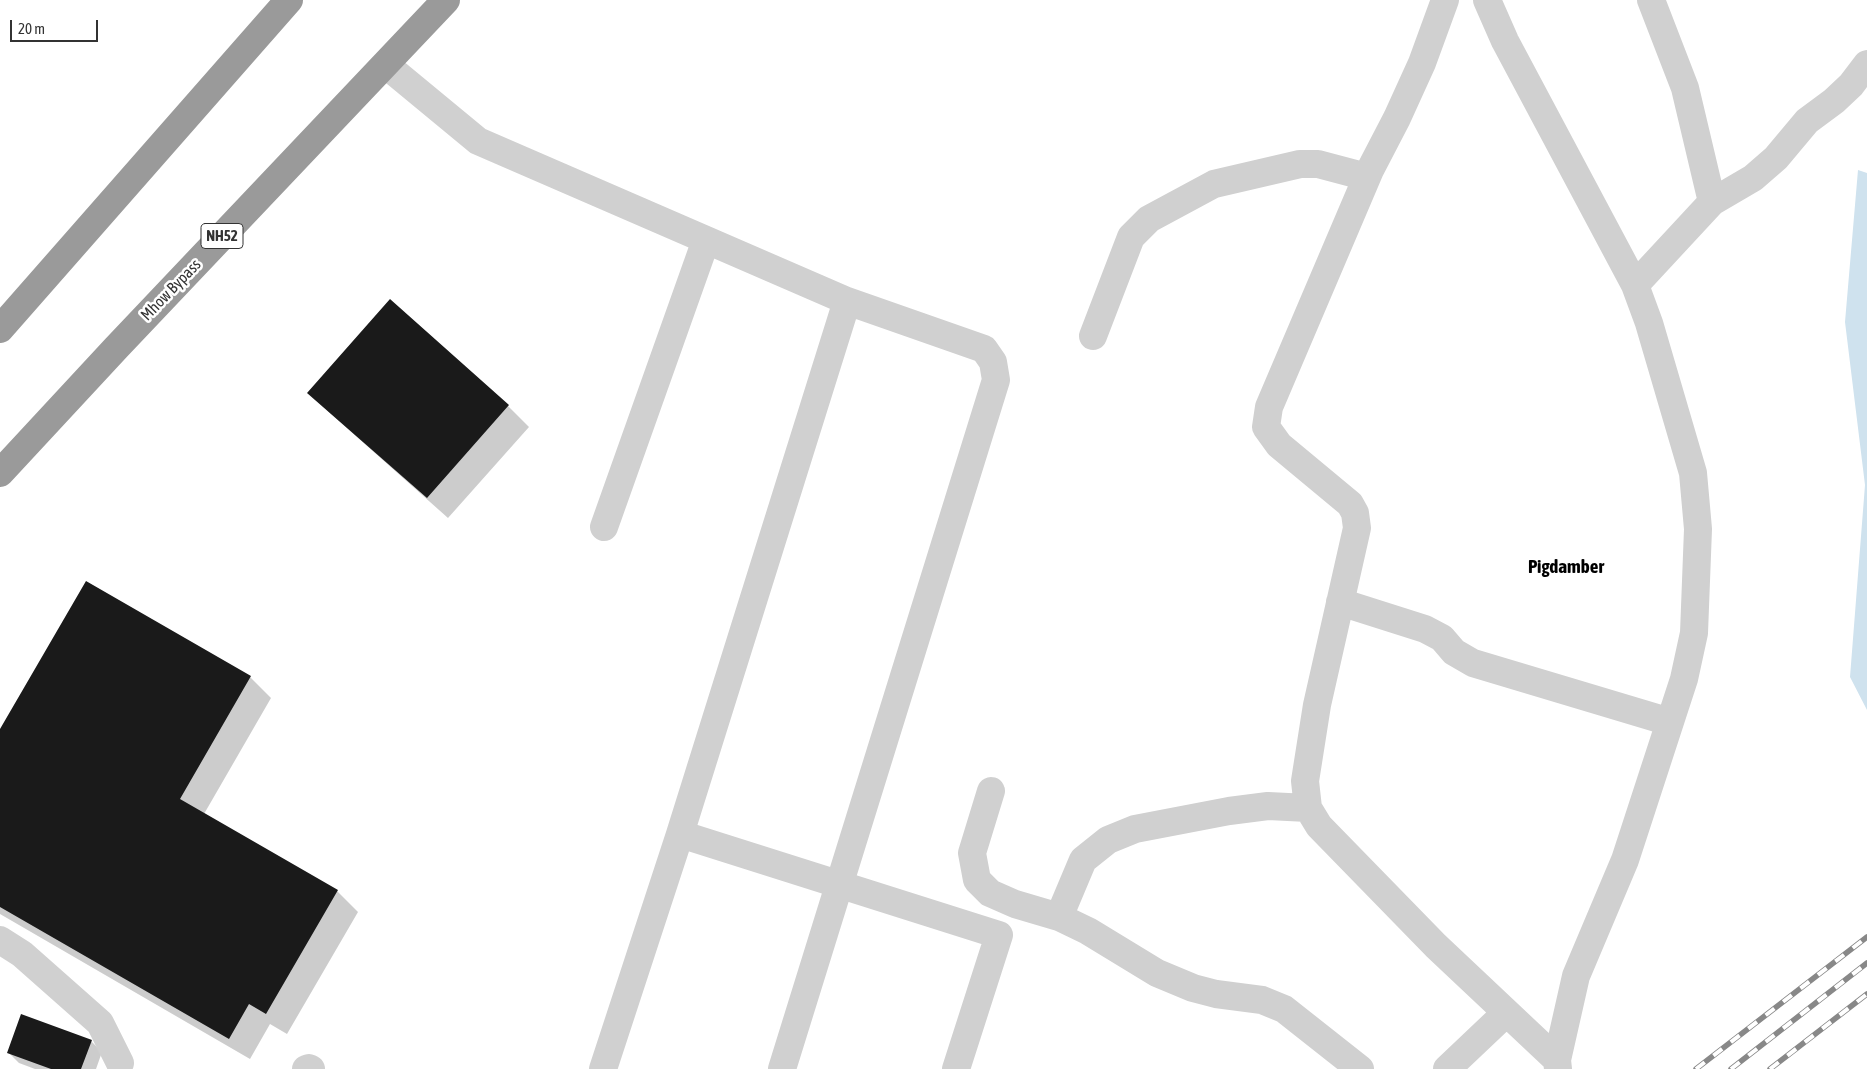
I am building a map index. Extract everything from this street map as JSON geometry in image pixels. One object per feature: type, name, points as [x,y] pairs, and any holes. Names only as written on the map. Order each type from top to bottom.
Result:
[{"type":"highway","points":[[0,329],[289,0]]},
{"type":"highway","name":"Mhow Bypass","points":[[0,473],[446,0]]},
{"type":"street","points":[[1445,0],[1422,63],[1367,177],[1269,407],[1266,427],[1279,445],[1350,504],[1356,513],[1357,528],[1317,705],[1305,781],[1308,808],[1319,826],[1436,946],[1558,1065]]},
{"type":"street","points":[[1487,0],[1505,41],[1635,285],[1649,323],[1693,474],[1698,529],[1694,632],[1684,679],[1625,860],[1576,976],[1558,1065]]},
{"type":"street","points":[[1651,0],[1685,88],[1712,202]]},
{"type":"street","points":[[1635,285],[1712,202],[1753,178],[1776,158],[1807,121],[1834,101],[1851,85],[1867,64]]},
{"type":"street","points":[[386,65],[478,141],[846,301],[984,349],[993,362],[996,380],[782,1069]]},
{"type":"street","points":[[1093,336],[1131,237],[1149,219],[1214,184],[1300,164],[1318,164],[1367,177]]},
{"type":"street","points":[[604,528],[706,240]]},
{"type":"street","points":[[603,1069],[680,834],[846,301]]},
{"type":"street","points":[[1340,602],[1426,629],[1442,638],[1454,652],[1473,663],[1670,722]]},
{"type":"street","points":[[991,791],[972,853],[977,880],[990,893],[1015,904],[1059,917],[1088,931],[1157,973],[1193,988],[1216,994],[1262,1000],[1284,1010],[1360,1069]]},
{"type":"street","points":[[1059,917],[1083,860],[1108,840],[1135,829],[1229,810],[1268,806],[1308,808]]},
{"type":"street","points":[[680,834],[999,936],[956,1069]]},
{"type":"street","points":[[0,940],[22,954],[100,1023],[120,1063]]},
{"type":"street","points":[[1447,1069],[1506,1013]]},
{"type":"street","points":[[306,1069],[311,1069]]},
{"type":"water","points":[[1858,170],[1867,173],[1867,710],[1850,677],[1865,485],[1845,322]]},
{"type":"building","points":[[390,299],[509,405],[427,498],[307,393]]},
{"type":"building","points":[[86,581],[251,676],[180,799],[338,890],[266,1014],[249,1004],[229,1039],[0,907],[0,729]]},
{"type":"building","points":[[21,1014],[92,1040],[81,1069],[51,1069],[7,1053]]},
{"type":"railway","points":[[1696,1069],[1867,937]]},
{"type":"railway","points":[[1731,1069],[1867,963]]},
{"type":"railway","points":[[1770,1069],[1867,994]]},
{"type":"district","name":"Pigdamber","points":[[1566,567]]}]
